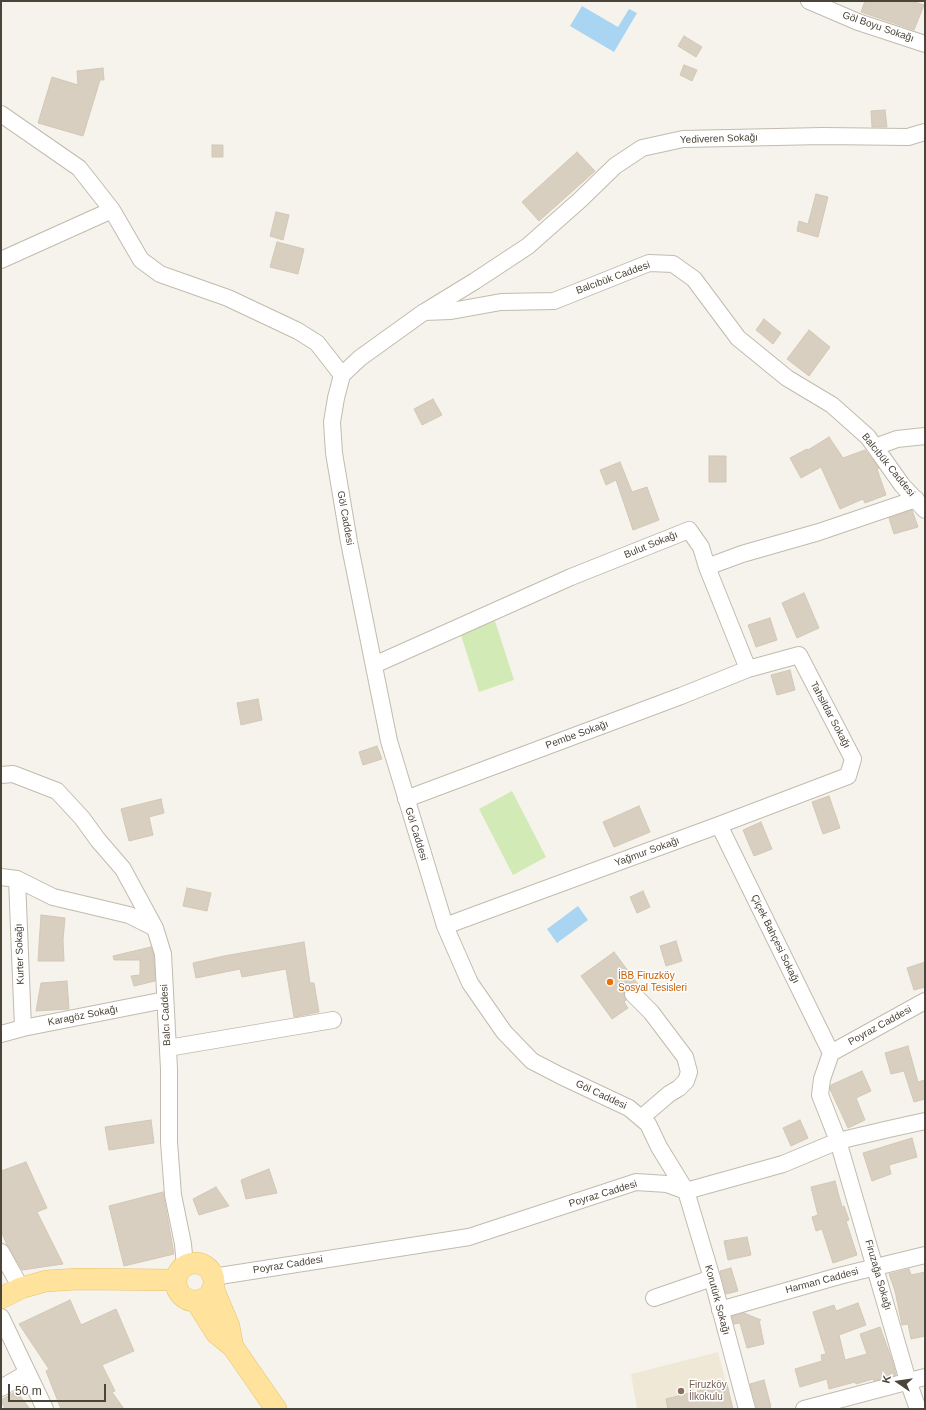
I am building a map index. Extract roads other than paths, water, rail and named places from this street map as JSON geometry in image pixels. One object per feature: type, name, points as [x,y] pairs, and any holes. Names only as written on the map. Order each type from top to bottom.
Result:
[{"type":"main road","points":[[213,1283],[206,1297],[196,1301],[191,1301],[181,1295],[178,1291],[181,1273],[191,1264],[202,1264],[207,1268],[213,1283],[229,1326],[233,1347]]},
{"type":"main road","points":[[1,1298],[21,1288],[46,1281],[181,1273]]},
{"type":"main road","points":[[196,1301],[216,1333],[233,1347],[276,1409]]},
{"type":"street","name":"Göl Boyu Sokağı","points":[[809,1],[858,22],[925,44]]},
{"type":"street","points":[[1,114],[80,168],[112,210],[141,260],[160,274],[228,298],[298,331],[317,343],[342,375],[360,358],[424,312]]},
{"type":"street","name":"Yediveren Sokağı","points":[[424,312],[528,246],[580,200],[615,166],[642,148],[683,139],[823,136],[908,137],[925,132]]},
{"type":"street","points":[[1,260],[112,210]]},
{"type":"street","name":"Balcıbük Caddesi","points":[[424,312],[451,311],[501,302],[554,301],[649,263],[673,264],[694,279],[738,338],[787,378],[832,405],[868,437],[902,485],[920,505]]},
{"type":"street","name":"Göl Caddesi","points":[[342,375],[332,422],[334,454],[349,542],[389,740],[445,926],[470,983],[504,1032],[532,1061],[629,1108],[648,1124],[659,1147],[686,1191]]},
{"type":"street","points":[[875,447],[897,439],[925,436]]},
{"type":"street","points":[[748,669],[708,567],[742,554],[920,505]]},
{"type":"street","name":"Bulut Sokağı","points":[[374,665],[571,577],[689,530],[701,548],[708,567]]},
{"type":"street","name":"Pembe Sokağı","points":[[406,799],[681,696],[748,669],[799,655]]},
{"type":"street","name":"Tahsildar Sokağı","points":[[799,655],[853,759],[848,776]]},
{"type":"street","name":"Balcı Caddesi","points":[[1,775],[13,774],[57,791],[82,818],[98,840],[123,869],[155,928],[163,954],[168,1048],[169,1142],[173,1195],[183,1244],[181,1273]]},
{"type":"street","name":"Yağmur Sokağı","points":[[445,926],[848,776]]},
{"type":"street","name":"Çiçek Bahçesi Sokağı","points":[[719,825],[831,1053]]},
{"type":"street","points":[[1,877],[17,879],[53,897],[129,915],[155,928]]},
{"type":"street","name":"Kurter Sokağı","points":[[17,879],[23,1028]]},
{"type":"street","points":[[633,994],[651,1012],[685,1057],[689,1072],[686,1081],[641,1118]]},
{"type":"street","name":"Karagöz Sokağı","points":[[1,1034],[23,1028],[165,1000]]},
{"type":"street","name":"Poyraz Caddesi","points":[[831,1053],[925,1001]]},
{"type":"street","points":[[168,1048],[333,1020]]},
{"type":"street","points":[[831,1053],[822,1079],[820,1095],[838,1141]]},
{"type":"street","points":[[686,1191],[783,1164],[838,1141],[925,1122]]},
{"type":"street","name":"Firuzağa Sokağı","points":[[838,1141],[908,1381],[918,1409]]},
{"type":"street","name":"Poyraz Caddesi","points":[[213,1283],[469,1237],[636,1182],[667,1184],[686,1191]]},
{"type":"street","name":"Korutürk Sokağı","points":[[686,1191],[712,1278],[747,1409]]},
{"type":"street","points":[[1,1252],[21,1288]]},
{"type":"street","name":"Harman Caddesi","points":[[720,1310],[925,1255]]},
{"type":"street","points":[[654,1298],[712,1278]]},
{"type":"street","points":[[1,1317],[45,1409]]},
{"type":"street","points":[[1,1388],[27,1373]]},
{"type":"street","points":[[804,1409],[925,1377]]},
{"type":"water","points":[[582,6],[618,27],[629,9],[637,13],[614,52],[570,26]]},
{"type":"water","points":[[578,906],[588,920],[557,943],[547,929]]},
{"type":"place","name":"İBB Firuzköy Sosyal Tesisleri","points":[[610,982]]},
{"type":"place","name":"Firuzköy İlkokulu","points":[[681,1391]]}]
